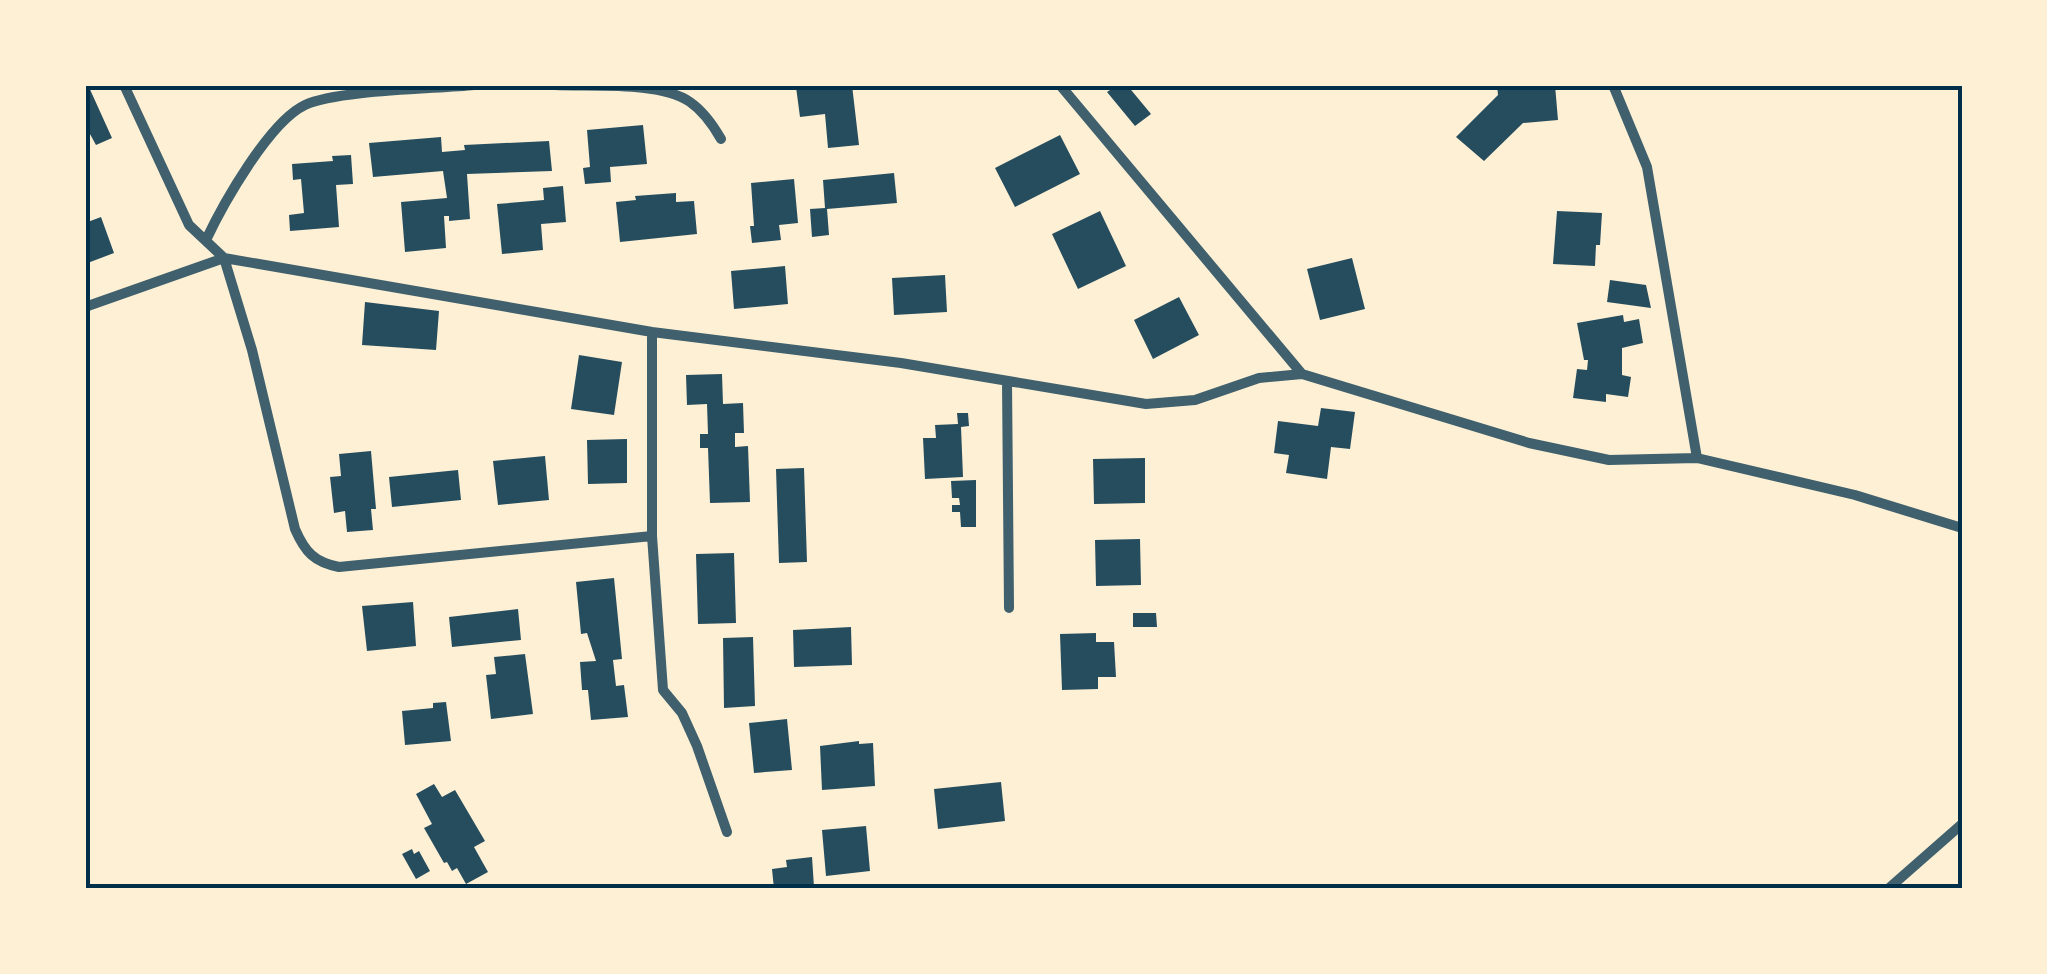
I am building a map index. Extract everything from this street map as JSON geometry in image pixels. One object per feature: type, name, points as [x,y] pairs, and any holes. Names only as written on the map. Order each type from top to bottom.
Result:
[{"type":"street","points":[[124,85],[189,225],[224,258],[252,350],[295,529],[304,549],[320,563],[338,567],[652,536]]},
{"type":"street","points":[[206,240],[218,214],[280,121],[306,104],[474,85]]},
{"type":"street","points":[[555,85],[662,90],[689,101],[721,139]]},
{"type":"street","points":[[1060,85],[1302,374]]},
{"type":"street","points":[[1613,85],[1646,168],[1697,458]]},
{"type":"street","points":[[85,308],[224,258],[652,332],[901,364],[1146,404],[1194,400],[1258,378],[1302,374],[1561,450],[1610,460],[1697,458],[1856,495],[1962,528]]},
{"type":"street","points":[[652,332],[652,536],[663,690],[682,713],[728,832]]},
{"type":"street","points":[[1007,381],[1009,608]]},
{"type":"street","points":[[1888,889],[1962,824]]},
{"type":"building","points":[[88,85],[112,138],[96,145],[85,125]]},
{"type":"building","points":[[852,85],[859,145],[828,148],[825,114],[800,117],[796,87]]},
{"type":"building","points":[[1106,85],[1127,85],[1151,114],[1135,126],[1107,92],[1110,90]]},
{"type":"building","points":[[1497,85],[1555,85],[1558,120],[1523,123],[1484,161],[1456,137],[1498,95]]},
{"type":"building","points":[[643,125],[647,164],[610,167],[611,182],[585,184],[583,168],[590,167],[587,130]]},
{"type":"building","points":[[1060,135],[1080,174],[1015,207],[995,168]]},
{"type":"building","points":[[441,137],[442,152],[465,150],[464,145],[549,141],[552,171],[467,174],[470,219],[449,221],[449,216],[444,216],[446,248],[405,252],[401,202],[447,198],[443,171],[373,177],[369,143]]},
{"type":"building","points":[[351,155],[353,184],[336,185],[339,227],[290,231],[289,215],[304,213],[301,179],[293,180],[292,164],[333,161],[332,156]]},
{"type":"building","points":[[894,173],[897,203],[827,209],[829,235],[812,237],[810,209],[825,208],[823,180]]},
{"type":"building","points":[[794,179],[798,223],[779,225],[781,240],[752,243],[751,183]]},
{"type":"building","points":[[563,186],[566,222],[541,224],[543,250],[502,254],[497,204],[544,200],[543,188]]},
{"type":"building","points":[[676,193],[676,202],[694,201],[697,234],[620,242],[616,202],[636,200],[635,196]]},
{"type":"building","points":[[1100,211],[1126,266],[1078,289],[1052,234]]},
{"type":"building","points":[[1557,211],[1602,213],[1595,266],[1553,264]]},
{"type":"building","points":[[101,217],[114,253],[85,264],[85,223]]},
{"type":"building","points":[[1352,258],[1365,309],[1320,320],[1307,269]]},
{"type":"building","points":[[785,266],[788,304],[734,309],[731,271]]},
{"type":"building","points":[[945,275],[947,312],[894,315],[892,278]]},
{"type":"building","points":[[1610,280],[1646,285],[1651,308],[1607,302]]},
{"type":"building","points":[[1179,297],[1199,335],[1153,359],[1134,320]]},
{"type":"building","points":[[365,302],[439,311],[436,350],[362,345]]},
{"type":"building","points":[[1623,315],[1624,322],[1639,319],[1643,343],[1622,348],[1622,375],[1631,377],[1628,397],[1606,394],[1606,402],[1573,398],[1577,369],[1587,370],[1588,360],[1584,360],[1577,323]]},
{"type":"building","points":[[579,355],[622,362],[614,415],[571,409]]},
{"type":"building","points":[[722,374],[723,404],[743,403],[744,433],[735,433],[735,447],[748,446],[750,502],[710,503],[708,448],[700,448],[700,434],[708,434],[707,404],[687,405],[686,375]]},
{"type":"building","points":[[1321,408],[1355,412],[1350,449],[1331,447],[1327,479],[1286,473],[1289,455],[1274,453],[1278,421],[1318,426]]},
{"type":"building","points":[[957,413],[968,413],[969,426],[961,427],[963,477],[925,479],[923,438],[936,438],[935,425],[958,424]]},
{"type":"building","points":[[627,439],[627,483],[588,484],[587,440]]},
{"type":"building","points":[[371,451],[376,509],[371,509],[373,530],[347,532],[345,511],[334,513],[330,477],[341,476],[339,454]]},
{"type":"building","points":[[545,456],[549,500],[498,505],[493,461]]},
{"type":"building","points":[[1145,458],[1145,503],[1094,504],[1093,459]]},
{"type":"building","points":[[804,468],[807,562],[779,563],[776,469]]},
{"type":"building","points":[[458,470],[461,500],[392,507],[389,477]]},
{"type":"building","points":[[976,480],[976,527],[961,527],[960,512],[952,512],[952,505],[960,505],[959,498],[952,498],[951,481]]},
{"type":"building","points":[[1140,539],[1141,585],[1096,586],[1095,540]]},
{"type":"building","points":[[734,553],[736,623],[698,624],[696,554]]},
{"type":"building","points":[[614,578],[622,659],[613,660],[616,686],[624,685],[628,717],[591,720],[588,690],[582,690],[580,662],[596,661],[587,633],[581,634],[576,582]]},
{"type":"building","points":[[413,602],[416,646],[367,651],[362,606]]},
{"type":"building","points":[[518,609],[521,640],[452,647],[449,617]]},
{"type":"building","points":[[1133,613],[1156,613],[1157,627],[1133,627]]},
{"type":"building","points":[[851,627],[852,665],[794,667],[793,630]]},
{"type":"building","points":[[1096,633],[1096,642],[1114,642],[1116,677],[1098,677],[1098,689],[1062,690],[1060,634]]},
{"type":"building","points":[[753,637],[755,706],[724,708],[723,638]]},
{"type":"building","points":[[525,654],[533,714],[491,719],[486,675],[496,674],[494,657]]},
{"type":"building","points":[[446,702],[451,741],[405,745],[402,711],[433,708],[433,703]]},
{"type":"building","points":[[787,719],[792,770],[754,773],[749,723]]},
{"type":"building","points":[[873,743],[875,786],[822,790],[820,746]]},
{"type":"building","points":[[1001,782],[1005,821],[938,829],[934,789]]},
{"type":"building","points":[[434,784],[442,797],[455,790],[485,841],[474,847],[488,872],[466,884],[457,868],[452,871],[444,863],[424,828],[432,824],[416,794]]},
{"type":"building","points":[[866,826],[870,871],[826,876],[822,830]]},
{"type":"building","points":[[412,849],[414,854],[419,851],[430,871],[416,879],[402,854]]},
{"type":"building","points":[[812,857],[814,887],[774,889],[772,869],[787,867],[786,860]]}]
